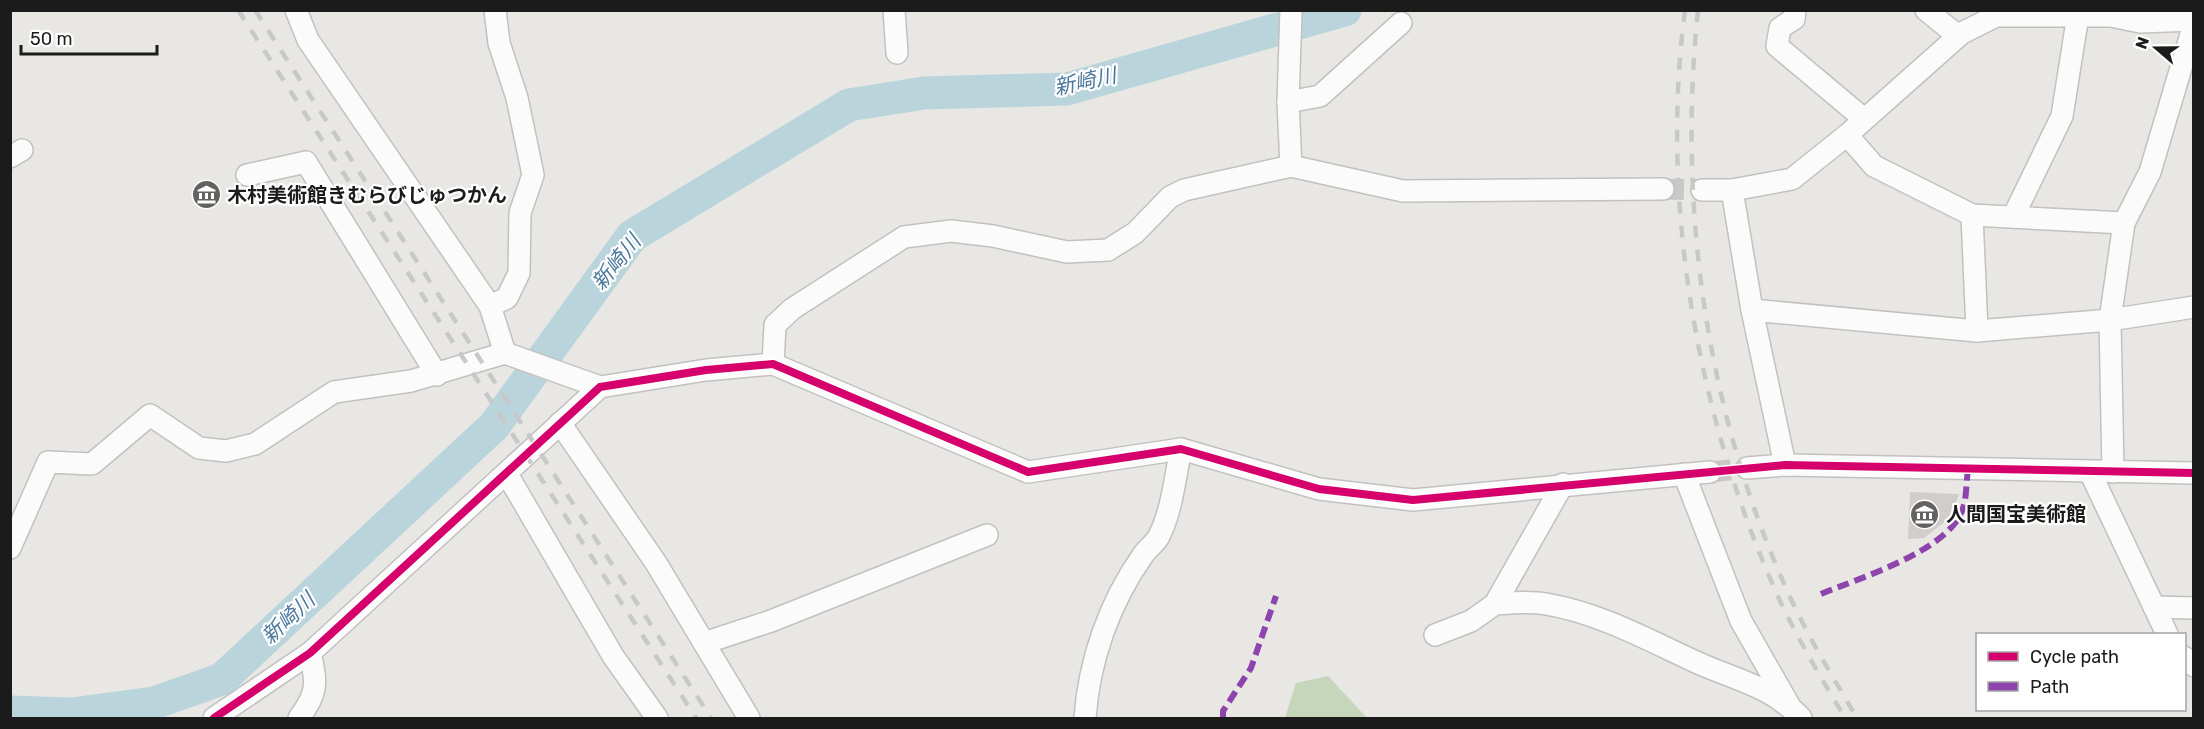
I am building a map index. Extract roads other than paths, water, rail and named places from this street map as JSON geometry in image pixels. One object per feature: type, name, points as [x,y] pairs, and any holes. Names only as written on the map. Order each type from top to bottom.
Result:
[{"type":"street","points":[[296,10],[308,40],[490,306],[511,356]]},
{"type":"street","points":[[490,306],[507,298],[519,273],[520,213],[533,175],[517,98],[500,43],[495,10]]},
{"type":"street","points":[[894,10],[897,53]]},
{"type":"street","points":[[1291,10],[1288,102],[1291,166]]},
{"type":"street","points":[[1795,10],[1794,19],[1780,28],[1777,46],[1864,119]]},
{"type":"street","points":[[1926,10],[1958,36]]},
{"type":"street","points":[[1702,190],[1732,190],[1792,179],[1847,135],[1958,36],[1996,16],[2111,13],[2140,22],[2193,22],[2150,172],[2124,223],[2110,320],[2113,472]]},
{"type":"street","points":[[2013,217],[2062,116],[2078,15]]},
{"type":"street","points":[[1288,102],[1320,96],[1401,23]]},
{"type":"street","points":[[1847,135],[1874,166],[1972,214],[2124,223]]},
{"type":"street","points":[[247,175],[306,162],[437,375]]},
{"type":"street","points":[[773,364],[775,325],[792,309],[904,237],[951,231],[993,236],[1067,252],[1108,250],[1135,233],[1170,196],[1184,189],[1291,166],[1403,191],[1662,189]]},
{"type":"street","points":[[1732,190],[1752,310],[1785,465]]},
{"type":"street","points":[[1972,214],[1977,331]]},
{"type":"street","points":[[1752,310],[1977,331],[2110,320],[2193,307]]},
{"type":"street","points":[[10,548],[48,462],[92,464],[150,415],[199,448],[226,451],[255,444],[334,392],[437,375],[511,356],[600,387],[706,370],[773,364],[1028,472],[1181,449],[1319,489],[1413,500],[1563,484],[1710,472]]},
{"type":"street","points":[[214,718],[310,653],[600,387]]},
{"type":"street","points":[[560,423],[656,563],[749,718]]},
{"type":"street","points":[[1085,718],[1093,660],[1110,616],[1143,556],[1158,538],[1169,506],[1181,449]]},
{"type":"street","points":[[1747,468],[1785,465],[2193,473]]},
{"type":"street","points":[[2090,472],[2167,633]]},
{"type":"street","points":[[507,474],[613,656],[657,718]]},
{"type":"street","points":[[1684,474],[1741,621],[1796,713]]},
{"type":"street","points":[[1435,635],[1471,621],[1495,604],[1563,484]]},
{"type":"street","points":[[704,643],[771,621],[987,536]]},
{"type":"street","points":[[1495,604],[1544,603],[1623,628],[1699,664],[1739,677],[1796,713]]},
{"type":"street","points":[[2154,607],[2193,608]]},
{"type":"street","points":[[300,718],[312,702],[316,680],[310,653]]},
{"type":"waterway","name":"新崎川","points":[[10,712],[71,714],[154,703],[222,679],[494,426],[632,236],[849,105],[924,93],[1067,89],[1345,10]]},
{"type":"tunnel","points":[[1663,189],[1702,190]]},
{"type":"tunnel","points":[[1710,472],[1747,468]]},
{"type":"railway","points":[[238,10],[696,718]]},
{"type":"railway","points":[[255,10],[711,718]]},
{"type":"railway","points":[[1685,10],[1678,84],[1678,160],[1682,237],[1692,313],[1708,389],[1728,463],[1752,534],[1788,618],[1845,718]]},
{"type":"railway","points":[[1698,10],[1693,85],[1692,161],[1696,236],[1705,311],[1719,386],[1738,459],[1762,530],[1798,614],[1857,718]]},
{"type":"place","name":"木村美術館きむらびじゅつかん","points":[[206,195]]},
{"type":"place","name":"人間国宝美術館","points":[[1925,514]]}]
